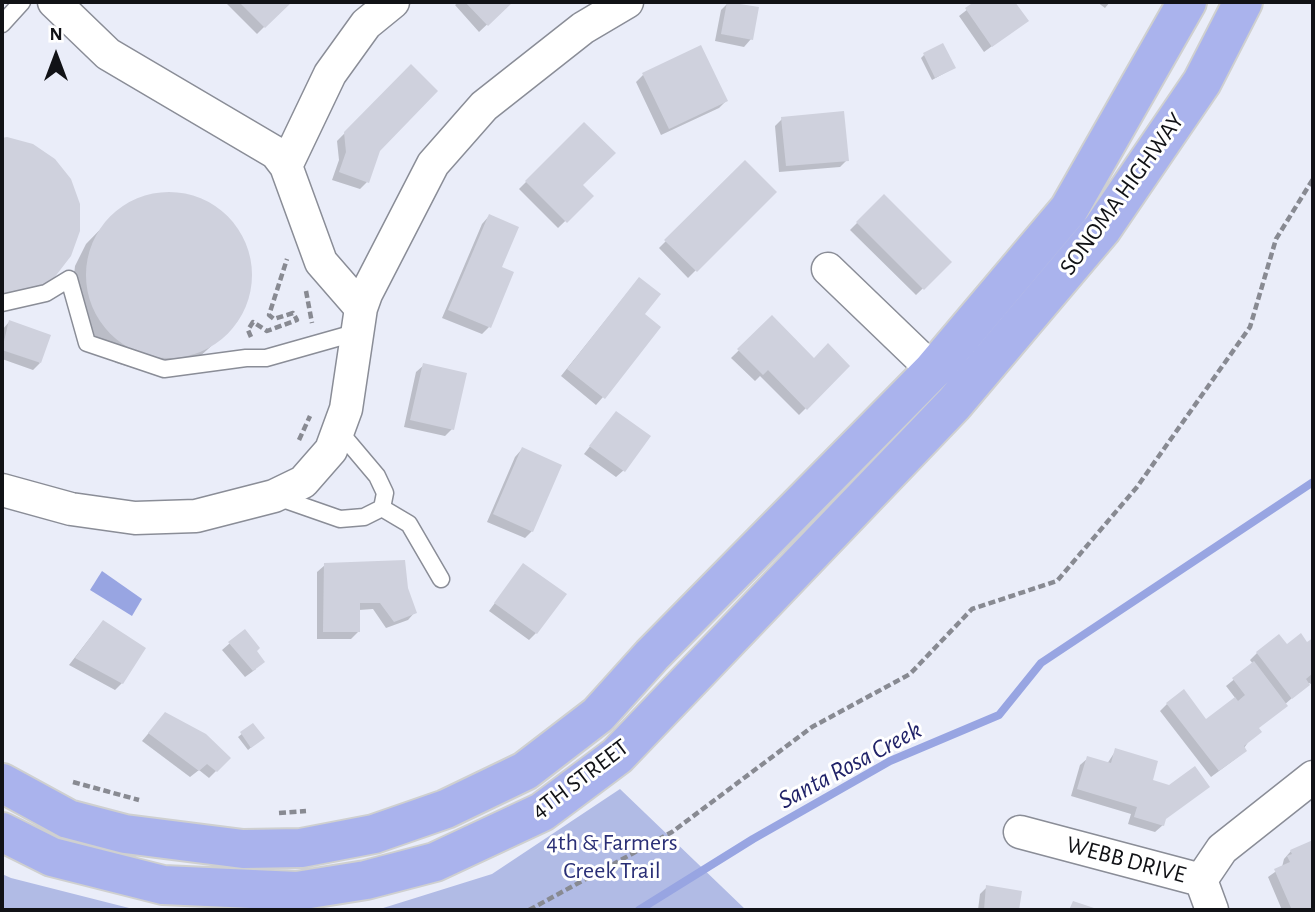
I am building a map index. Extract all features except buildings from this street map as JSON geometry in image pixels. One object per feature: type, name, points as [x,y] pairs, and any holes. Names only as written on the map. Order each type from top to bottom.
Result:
[{"type":"main road","name":"SONOMA HIGHWAY","points":[[933,370],[1069,209],[1187,2]]},
{"type":"main road","name":"SONOMA HIGHWAY","points":[[954,404],[1102,229],[1202,82],[1243,2]]},
{"type":"main road","name":"4TH STREET","points":[[2,783],[79,822],[125,834],[243,849],[300,848],[374,834],[446,809],[525,771],[598,715],[652,655],[933,370]]},
{"type":"main road","name":"4TH STREET","points":[[2,832],[52,857],[163,886],[297,891],[366,880],[435,862],[542,812],[617,756],[954,404]]},
{"type":"street","points":[[54,2],[108,54],[276,153],[286,166],[321,262],[359,320]]},
{"type":"street","points":[[286,166],[330,74],[366,24],[393,2]]},
{"type":"street","points":[[2,490],[71,509],[135,519],[196,516],[274,496],[303,482],[331,450],[346,409],[359,320],[433,164],[484,106],[583,29],[627,2]]},
{"type":"street","points":[[828,269],[933,370]]},
{"type":"street","points":[[1201,880],[1222,849],[1313,777]]},
{"type":"street","name":"WEBB DRIVE","points":[[1020,832],[1201,880],[1212,910]]},
{"type":"lane","points":[[2,24],[23,2]]},
{"type":"lane","points":[[2,303],[46,293],[69,279],[87,342],[164,369],[246,358],[266,358],[359,320]]},
{"type":"lane","points":[[338,431],[377,476],[385,492],[382,508]]},
{"type":"lane","points":[[274,496],[340,519],[364,517],[382,508]]},
{"type":"lane","points":[[382,508],[409,524],[441,579]]},
{"type":"path","points":[[529,910],[671,832],[812,727],[910,674],[972,609],[1057,581],[1137,488],[1250,327],[1276,239],[1313,179]]},
{"type":"path","points":[[259,344],[251,338],[248,330],[253,323],[267,331],[297,320],[293,313],[274,319],[269,315],[286,259]]},
{"type":"path","points":[[304,287],[313,314],[312,327]]},
{"type":"path","points":[[294,450],[313,407]]},
{"type":"path","points":[[66,780],[151,803]]},
{"type":"path","points":[[271,813],[318,811]]},
{"type":"green space","name":"4th & Farmers Creek Trail","points":[[620,789],[746,910],[361,910],[380,909],[492,874]]},
{"type":"green space","points":[[2,874],[11,878],[137,910],[2,910]]},
{"type":"shaded area","points":[[102,571],[142,599],[132,616],[90,590]]},
{"type":"waterway","name":"Santa Rosa Creek","points":[[639,910],[753,839],[890,761],[999,715],[1041,663],[1313,482]]}]
